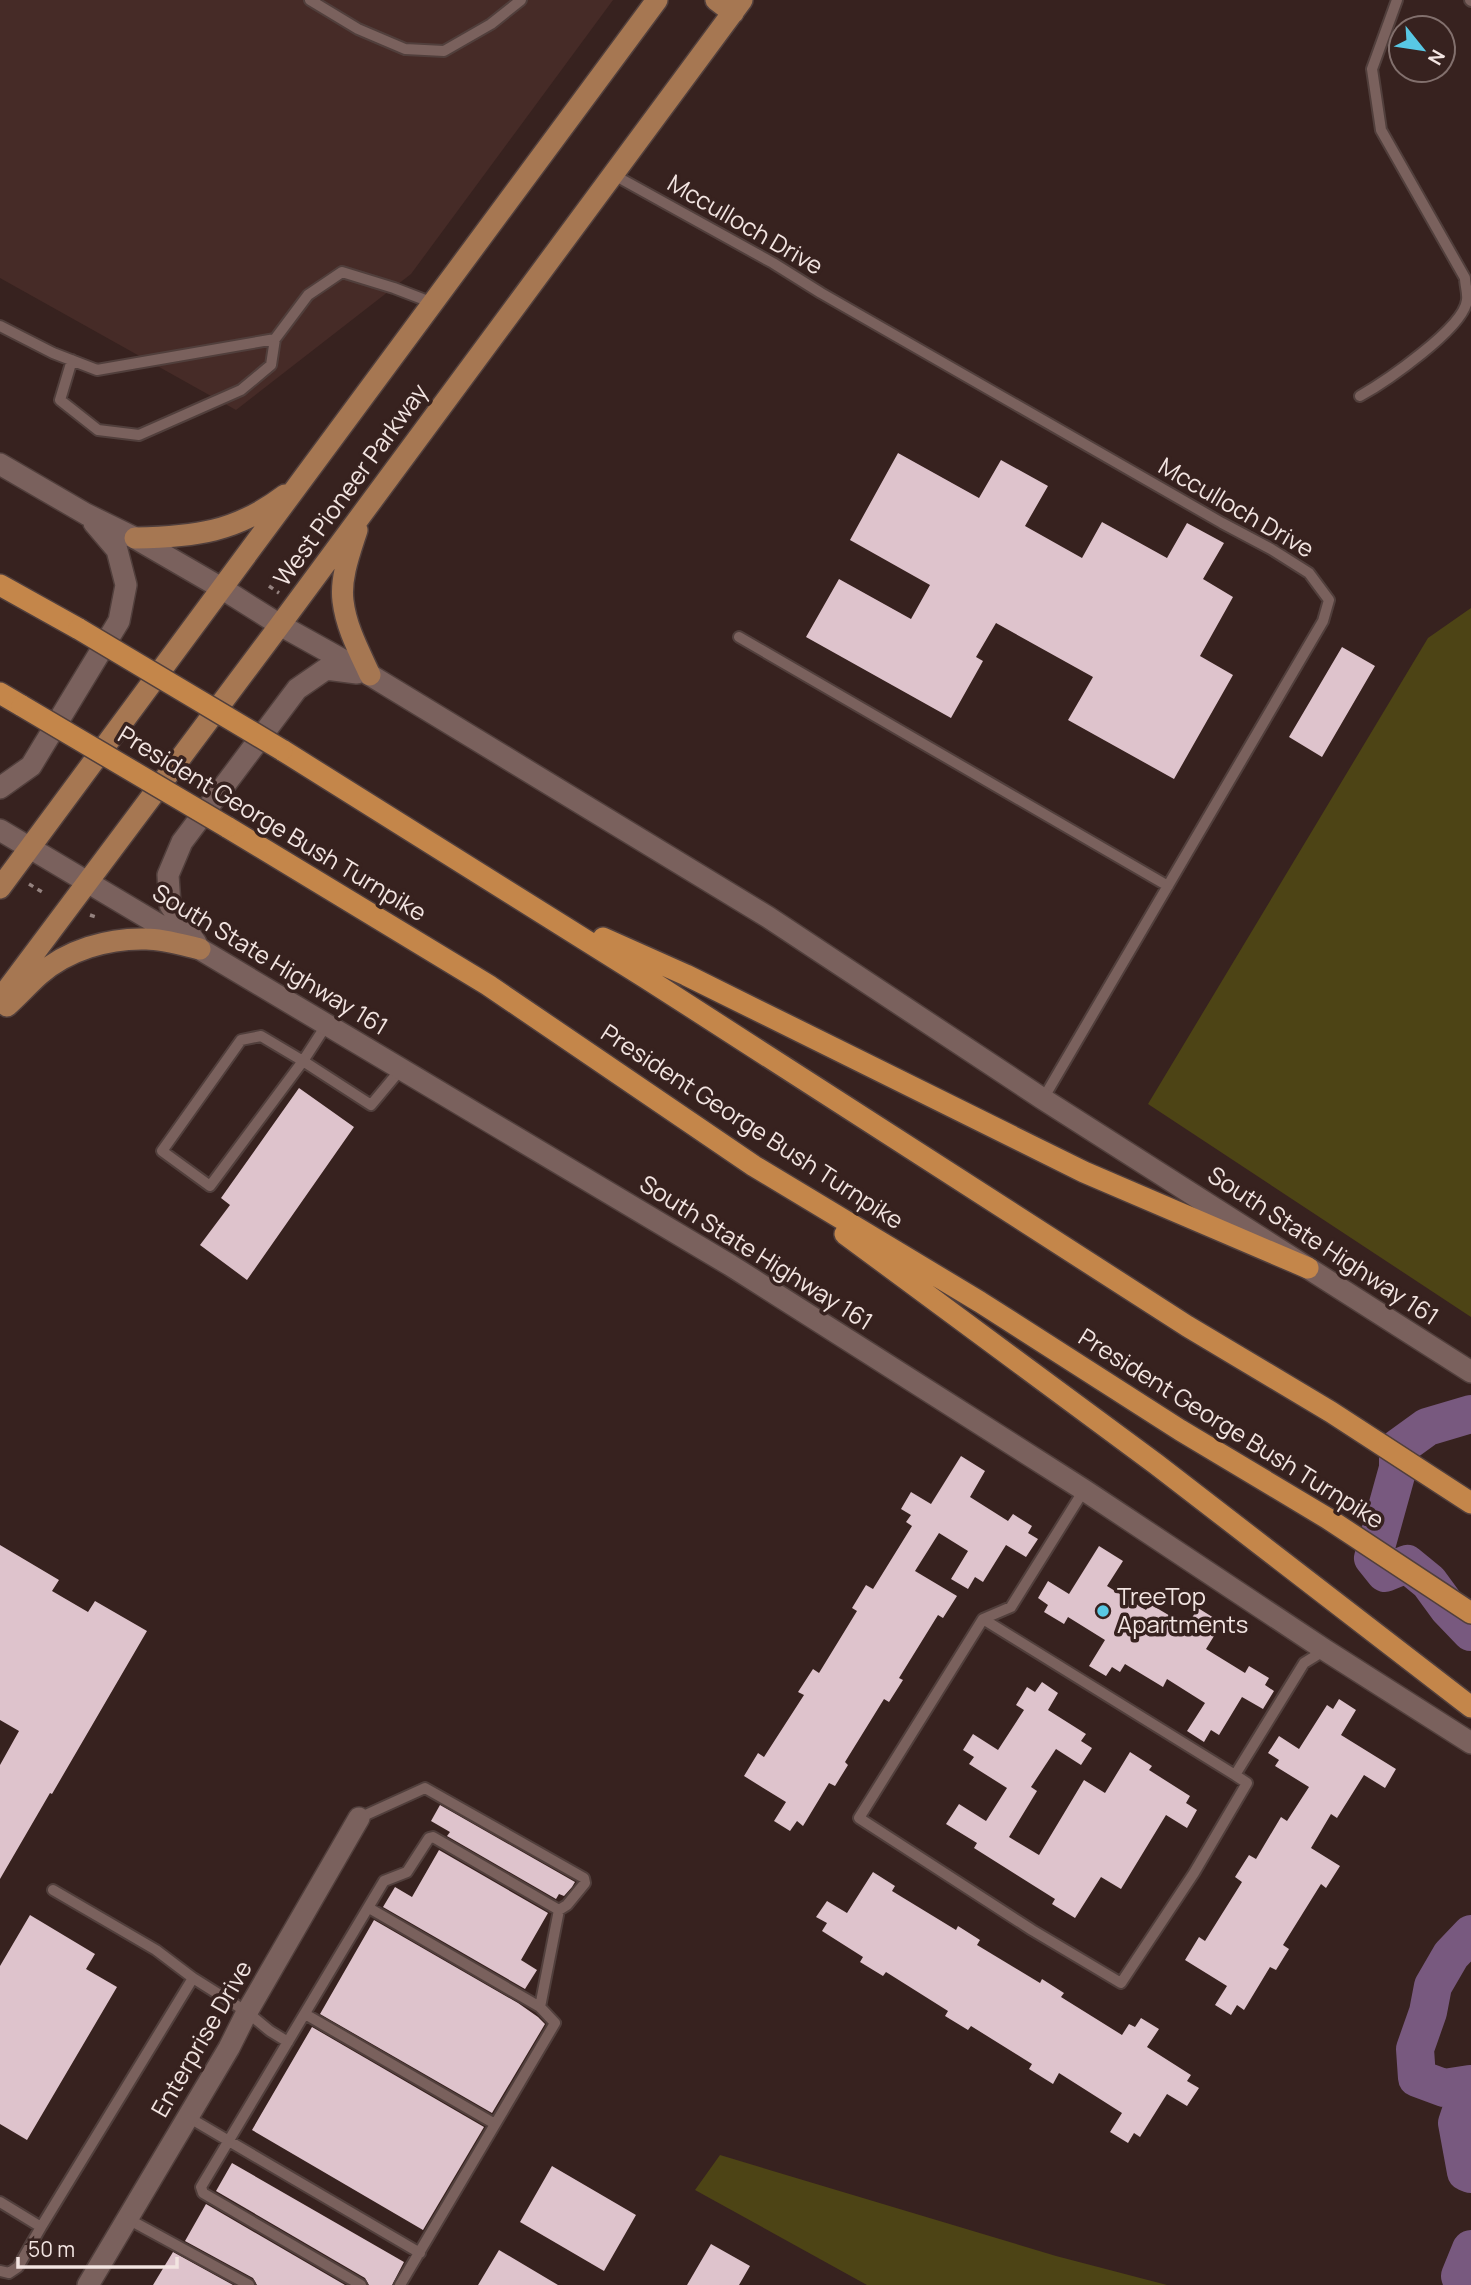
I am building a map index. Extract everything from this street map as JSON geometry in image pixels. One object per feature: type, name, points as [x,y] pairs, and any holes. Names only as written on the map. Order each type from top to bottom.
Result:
[{"type":"highway","points":[[0,585],[282,750],[534,907],[1187,1326],[1331,1412],[1471,1503]]},
{"type":"highway","name":"President George Bush Turnpike","points":[[0,693],[488,985],[754,1166],[980,1302],[1180,1430],[1327,1518],[1471,1613]]},
{"type":"highway","points":[[534,907],[686,975],[1084,1172],[1308,1268]]},
{"type":"highway","points":[[754,1166],[1156,1464],[1471,1707]]},
{"type":"main road","name":"West Pioneer Parkway","points":[[0,888],[657,0]]},
{"type":"main road","points":[[716,0],[738,7]]},
{"type":"main road","name":"West Pioneer Parkway","points":[[0,999],[738,7]]},
{"type":"main road","name":"South State Highway 161","points":[[0,464],[86,514],[135,538],[280,625],[370,675],[768,918],[1042,1099],[1471,1373]]},
{"type":"main road","points":[[135,538],[209,533],[236,524],[270,506],[300,483]]},
{"type":"main road","points":[[0,788],[31,766],[119,621],[126,585],[117,550],[86,514]]},
{"type":"main road","points":[[361,514],[345,570],[343,600],[348,626],[370,675]]},
{"type":"main road","points":[[200,948],[170,905],[168,875],[182,842],[297,689],[326,669],[370,675]]},
{"type":"main road","name":"South State Highway 161","points":[[0,830],[730,1265],[1084,1490],[1471,1744]]},
{"type":"main road","points":[[0,1012],[58,961],[113,940],[148,938],[200,948]]},
{"type":"main road","name":"Enterprise Drive","points":[[88,2285],[229,2048],[359,1818]]},
{"type":"lane","points":[[310,0],[358,29],[405,49],[444,51],[491,24],[522,0]]},
{"type":"lane","points":[[1360,396],[1386,382],[1455,324],[1467,301],[1468,275],[1381,130],[1372,69],[1396,0]]},
{"type":"lane","name":"Mcculloch Drive","points":[[614,175],[773,263],[821,293],[1271,549],[1310,573],[1329,600],[1324,621],[1042,1099]]},
{"type":"lane","points":[[72,360],[60,400],[98,430],[139,435],[241,390],[271,365],[275,339],[308,295],[342,272],[432,303]]},
{"type":"lane","points":[[0,326],[97,370],[275,339]]},
{"type":"lane","points":[[738,637],[1168,886]]},
{"type":"lane","points":[[327,1024],[303,1061],[210,1186],[162,1151],[241,1040],[261,1036],[303,1061],[371,1105],[401,1069]]},
{"type":"lane","points":[[983,1619],[1247,1783],[1194,1873],[1121,1983],[1031,1930],[859,1818],[983,1619],[1010,1607],[1084,1490]]},
{"type":"lane","points":[[1235,1775],[1304,1663],[1325,1650]]},
{"type":"lane","points":[[359,1818],[425,1788],[584,1878],[582,1888],[559,1910],[540,2007]]},
{"type":"lane","points":[[361,2285],[203,2193],[201,2187],[384,1881],[407,1872],[429,1838],[433,1837],[559,1910]]},
{"type":"lane","points":[[53,1890],[156,1950],[288,2042]]},
{"type":"lane","points":[[369,1908],[540,2007],[555,2023],[400,2285]]},
{"type":"lane","points":[[0,2271],[9,2273],[18,2267],[193,1978]]},
{"type":"lane","points":[[305,2014],[495,2124]]},
{"type":"lane","points":[[188,2117],[419,2253]]},
{"type":"lane","points":[[0,2202],[41,2227]]},
{"type":"lane","points":[[128,2219],[249,2285]]},
{"type":"path","points":[[26,883],[43,892]]},
{"type":"path","points":[[96,926],[102,911]]},
{"type":"path","points":[[90,915],[99,918]]},
{"type":"shaded area","points":[[0,0],[613,0],[411,274],[236,410],[0,278]]},
{"type":"shaded area","points":[[1471,608],[1471,1317],[1148,1104],[1428,638]]},
{"type":"shaded area","points":[[720,2155],[1056,2256],[1167,2285],[867,2285],[695,2190]]},
{"type":"building","points":[[898,453],[979,498],[1001,460],[1048,486],[1025,526],[1082,558],[1102,522],[1167,558],[1187,523],[1224,543],[1203,579],[1233,597],[1200,656],[1233,675],[1174,779],[1068,720],[1093,677],[996,623],[976,657],[983,661],[951,718],[806,637],[839,579],[911,619],[930,585],[850,540]]},
{"type":"building","points":[[1342,647],[1375,666],[1322,757],[1289,737]]},
{"type":"building","points":[[299,1088],[354,1127],[247,1280],[200,1245],[230,1205],[221,1198]]},
{"type":"building","points":[[961,1456],[985,1471],[970,1497],[1008,1521],[1013,1514],[1032,1526],[1028,1533],[1038,1539],[1026,1557],[1006,1545],[983,1582],[975,1577],[968,1589],[951,1579],[968,1551],[939,1533],[915,1571],[957,1596],[943,1618],[938,1615],[899,1678],[903,1680],[889,1702],[884,1699],[845,1762],[848,1765],[835,1786],[829,1783],[803,1826],[797,1821],[790,1831],[774,1821],[786,1802],[744,1776],[758,1753],[764,1757],[804,1695],[798,1692],[813,1669],[819,1673],[857,1611],[852,1608],[866,1585],[873,1589],[912,1526],[906,1522],[911,1515],[901,1509],[911,1492],[931,1504]]},
{"type":"building","points":[[0,1545],[59,1580],[52,1591],[88,1612],[95,1601],[147,1631],[0,1879],[0,1765],[19,1731],[0,1720]]},
{"type":"building","points":[[1099,1546],[1123,1561],[1107,1586],[1146,1610],[1150,1604],[1187,1626],[1198,1608],[1222,1623],[1206,1649],[1245,1673],[1249,1666],[1269,1678],[1265,1685],[1274,1691],[1263,1709],[1242,1697],[1219,1735],[1211,1730],[1204,1742],[1187,1731],[1205,1703],[1167,1679],[1163,1687],[1125,1664],[1120,1672],[1112,1667],[1106,1676],[1089,1666],[1105,1640],[1068,1617],[1064,1624],[1044,1612],[1048,1605],[1038,1598],[1048,1581],[1069,1594]]},
{"type":"building","points":[[1042,1682],[1058,1693],[1048,1710],[1086,1734],[1081,1741],[1092,1748],[1081,1765],[1056,1749],[1031,1787],[1037,1791],[1009,1837],[1039,1855],[1084,1780],[1105,1793],[1130,1752],[1152,1766],[1149,1770],[1190,1796],[1186,1803],[1197,1810],[1187,1828],[1166,1815],[1121,1889],[1101,1877],[1075,1918],[1052,1904],[1055,1899],[974,1848],[977,1843],[946,1824],[959,1804],[986,1821],[1007,1788],[969,1764],[974,1757],[963,1750],[973,1734],[998,1750],[1024,1710],[1016,1705],[1027,1687],[1035,1692]]},
{"type":"building","points":[[1339,1699],[1356,1710],[1341,1735],[1396,1769],[1385,1788],[1364,1775],[1337,1818],[1331,1814],[1311,1848],[1340,1866],[1326,1888],[1321,1884],[1283,1945],[1289,1949],[1276,1970],[1270,1967],[1244,2010],[1237,2005],[1231,2015],[1215,2005],[1227,1986],[1185,1960],[1199,1937],[1205,1941],[1242,1882],[1235,1877],[1249,1855],[1256,1859],[1281,1817],[1287,1821],[1309,1787],[1275,1766],[1279,1760],[1268,1753],[1279,1736],[1299,1749],[1327,1705],[1333,1709]]},
{"type":"building","points":[[440,1805],[575,1882],[564,1896],[559,1894],[556,1899],[447,1836],[450,1832],[431,1821]]},
{"type":"building","points":[[439,1850],[548,1913],[521,1960],[537,1970],[525,1989],[383,1907],[395,1887],[412,1897]]},
{"type":"building","points":[[873,1872],[895,1886],[892,1891],[956,1930],[958,1926],[980,1940],[977,1945],[1040,1983],[1042,1979],[1064,1993],[1061,1997],[1122,2035],[1129,2024],[1135,2027],[1141,2018],[1159,2029],[1147,2047],[1191,2075],[1187,2081],[1199,2088],[1187,2106],[1167,2094],[1140,2137],[1134,2133],[1128,2143],[1110,2132],[1122,2113],[1059,2073],[1053,2084],[1029,2069],[1032,2064],[971,2026],[968,2030],[945,2016],[948,2011],[886,1972],[883,1976],[860,1962],[863,1957],[822,1931],[827,1923],[816,1917],[827,1901],[847,1913]]},
{"type":"building","points":[[30,1915],[95,1954],[86,1969],[117,1987],[27,2140],[0,2124],[0,1966]]},
{"type":"building","points":[[374,1920],[518,2003],[545,2024],[492,2113],[320,2014]]},
{"type":"building","points":[[312,2027],[484,2127],[423,2230],[252,2130]]},
{"type":"building","points":[[232,2163],[404,2262],[392,2285],[369,2285],[365,2278],[216,2191]]},
{"type":"building","points":[[552,2166],[636,2215],[604,2271],[520,2222]]},
{"type":"building","points":[[206,2204],[345,2285],[257,2285],[253,2278],[185,2241]]},
{"type":"building","points":[[711,2244],[750,2266],[739,2285],[687,2285]]},
{"type":"building","points":[[499,2250],[558,2285],[478,2285]]},
{"type":"building","points":[[173,2252],[233,2285],[153,2285]]},
{"type":"waterway","points":[[1471,1414],[1427,1427],[1398,1448],[1398,1468],[1373,1558],[1385,1573],[1407,1564],[1429,1582],[1448,1608],[1471,1632]]},
{"type":"waterway","points":[[1471,1934],[1451,1955],[1433,1986],[1428,2012],[1415,2049],[1417,2078],[1444,2088],[1470,2084],[1457,2123],[1466,2172],[1471,2174]]},
{"type":"waterway","points":[[1463,2285],[1460,2276],[1471,2249]]},
{"type":"place","name":"TreeTop Apartments","points":[[1103,1611]]}]
